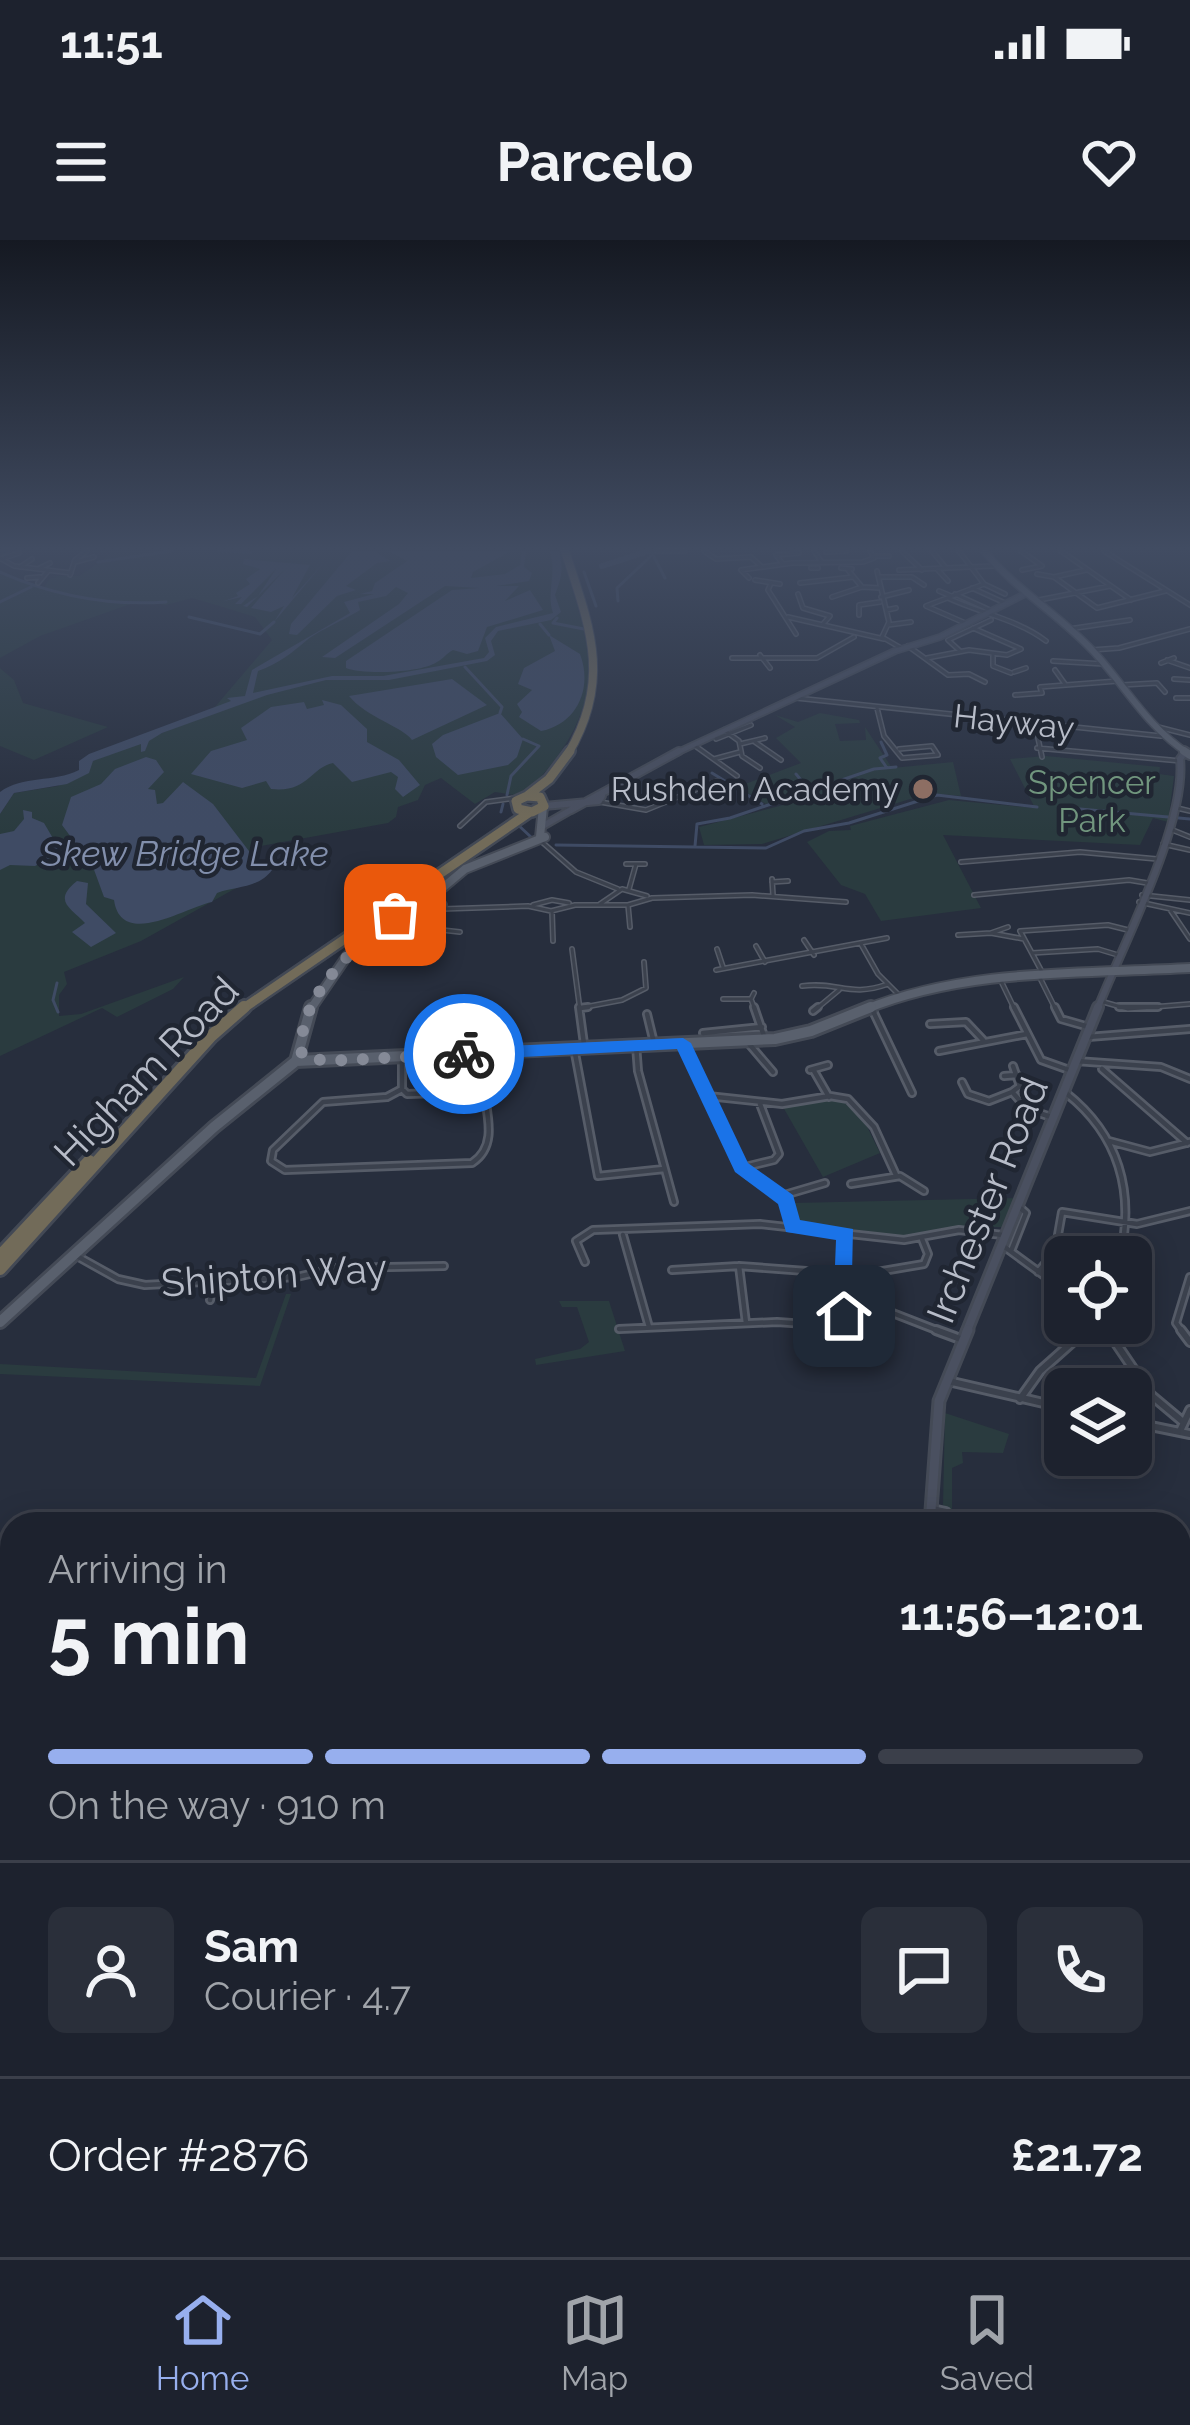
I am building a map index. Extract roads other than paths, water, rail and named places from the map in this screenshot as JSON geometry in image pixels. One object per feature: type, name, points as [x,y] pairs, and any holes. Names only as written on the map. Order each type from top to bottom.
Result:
[{"type":"highway","name":"Higham Road","points":[[0,1256],[246,995],[443,868],[544,784],[576,743],[594,701],[598,680],[593,645]]},
{"type":"highway","points":[[520,801],[542,828],[592,724],[603,681],[599,645]]},
{"type":"highway","points":[[520,801],[531,812]]},
{"type":"highway","name":"Higham Road","points":[[0,1269],[211,1036],[248,1003],[531,812],[542,828]]},
{"type":"main road","points":[[0,1322],[214,1127],[301,1057],[310,1010],[325,985],[377,930],[402,912],[433,904],[508,848],[574,807],[692,744],[911,645]]},
{"type":"main road","points":[[1087,645],[1161,736],[1187,756]]},
{"type":"main road","name":"Irchester Road","points":[[932,1512],[937,1410],[946,1380],[1006,1244],[1016,1204],[1170,829],[1187,756]]},
{"type":"main road","points":[[542,828],[557,804],[574,807]]},
{"type":"main road","points":[[301,1057],[319,1061],[403,1058],[764,1040],[809,1031],[899,995],[1098,974],[1113,968],[1127,972],[1190,968]]},
{"type":"street","points":[[732,658],[817,658],[840,645]]},
{"type":"street","points":[[899,645],[927,658],[960,651],[1007,655],[1022,648],[1015,645]]},
{"type":"street","points":[[954,645],[960,651]]},
{"type":"street","points":[[1092,650],[1129,645]]},
{"type":"street","points":[[992,654],[993,666],[1010,674],[1026,668]]},
{"type":"street","points":[[760,655],[770,668]]},
{"type":"street","points":[[927,658],[927,663],[948,675]]},
{"type":"street","points":[[1161,663],[1170,659],[1190,668]]},
{"type":"street","points":[[1053,661],[1104,664]]},
{"type":"street","points":[[1055,670],[1065,684]]},
{"type":"street","points":[[940,680],[969,674],[985,682]]},
{"type":"street","points":[[1173,679],[1189,682]]},
{"type":"street","points":[[1015,695],[1065,684],[1157,683],[1165,692]]},
{"type":"street","name":"Hayway","points":[[796,698],[1161,736]]},
{"type":"street","points":[[1177,698],[1190,698]]},
{"type":"street","points":[[877,708],[884,736],[907,759],[938,755],[932,746],[899,748]]},
{"type":"street","points":[[1035,724],[1042,757]]},
{"type":"street","points":[[716,739],[751,725]]},
{"type":"street","points":[[1154,726],[1188,732]]},
{"type":"street","points":[[727,732],[740,744],[740,752]]},
{"type":"street","points":[[740,744],[765,738]]},
{"type":"street","points":[[754,742],[782,760]]},
{"type":"street","points":[[692,744],[737,776]]},
{"type":"street","points":[[1037,748],[1187,756]]},
{"type":"street","points":[[715,759],[740,752]]},
{"type":"street","points":[[740,752],[760,768]]},
{"type":"street","points":[[598,798],[622,811],[657,811],[717,781]]},
{"type":"street","points":[[451,829],[461,826],[486,802],[520,801]]},
{"type":"street","points":[[1177,808],[1190,811]]},
{"type":"street","points":[[542,828],[571,868],[600,884],[652,898]]},
{"type":"street","points":[[1170,829],[1190,837]]},
{"type":"street","points":[[1163,844],[1190,850]]},
{"type":"street","points":[[961,862],[1080,852],[1157,859]]},
{"type":"street","points":[[626,864],[645,864]]},
{"type":"street","points":[[628,889],[636,864]]},
{"type":"street","points":[[773,895],[772,880],[788,881]]},
{"type":"street","points":[[974,895],[1129,880],[1147,883]]},
{"type":"street","points":[[600,884],[618,904]]},
{"type":"street","points":[[598,904],[618,889]]},
{"type":"street","points":[[636,892],[637,901]]},
{"type":"street","points":[[460,932],[433,929],[433,904],[479,908],[628,905],[652,898],[773,895],[846,902]]},
{"type":"street","points":[[803,906],[808,897]]},
{"type":"street","points":[[1141,899],[1190,900]]},
{"type":"street","points":[[1141,899],[1190,913]]},
{"type":"street","points":[[545,905],[552,911],[553,940]]},
{"type":"street","points":[[552,911],[559,905]]},
{"type":"street","points":[[628,905],[630,927]]},
{"type":"street","points":[[1172,911],[1190,939]]},
{"type":"street","points":[[1128,930],[1108,925],[1020,931],[1061,1018],[1087,1032],[1190,1029]]},
{"type":"street","points":[[958,935],[1008,927]]},
{"type":"street","points":[[991,933],[1024,939]]},
{"type":"street","points":[[716,970],[887,938]]},
{"type":"street","points":[[804,940],[814,955]]},
{"type":"street","points":[[861,944],[899,995]]},
{"type":"street","points":[[757,946],[765,962]]},
{"type":"street","points":[[572,949],[580,1007],[579,1047],[598,1177],[664,1169]]},
{"type":"street","points":[[1032,953],[1098,949],[1113,968]]},
{"type":"street","points":[[723,967],[717,951],[724,952]]},
{"type":"street","points":[[580,1007],[622,1000],[646,988],[644,962]]},
{"type":"street","points":[[1001,981],[1042,1061],[1072,1071]]},
{"type":"street","points":[[806,987],[823,983],[853,994],[888,984]]},
{"type":"street","points":[[817,1010],[839,989]]},
{"type":"street","points":[[722,999],[752,996],[764,1040]]},
{"type":"street","points":[[1100,1001],[1127,1010],[1190,1004]]},
{"type":"street","points":[[870,1007],[912,1093]]},
{"type":"street","points":[[650,1016],[654,1045]]},
{"type":"street","points":[[930,1024],[974,1021]]},
{"type":"street","points":[[965,1022],[983,1040]]},
{"type":"street","points":[[703,1033],[762,1027]]},
{"type":"street","points":[[944,1052],[1027,1034]]},
{"type":"street","points":[[747,1040],[772,1072]]},
{"type":"street","points":[[683,1043],[741,1168],[790,1204],[792,1226]]},
{"type":"street","points":[[636,1046],[638,1071],[674,1202]]},
{"type":"street","points":[[402,1088],[403,1058]]},
{"type":"street","points":[[1076,1061],[1102,1069],[1157,1063],[1190,1079]]},
{"type":"street","points":[[828,1065],[812,1070],[829,1096]]},
{"type":"street","points":[[962,1082],[968,1094],[989,1101],[1020,1086],[1013,1066]]},
{"type":"street","points":[[1102,1069],[1188,1143]]},
{"type":"street","points":[[1004,1076],[1017,1075]]},
{"type":"street","points":[[402,1088],[410,1095],[472,1092],[485,1098],[488,1154],[468,1164],[285,1170],[271,1161],[273,1150],[323,1102],[387,1096],[402,1088]]},
{"type":"street","points":[[1012,1092],[1027,1109],[1054,1118]]},
{"type":"street","points":[[1065,1092],[1109,1141],[1123,1172],[1130,1224],[1126,1236]]},
{"type":"street","points":[[708,1096],[780,1104],[846,1097],[860,1107],[896,1175]]},
{"type":"street","points":[[741,1168],[774,1160],[779,1154],[760,1102]]},
{"type":"street","points":[[1109,1141],[1150,1152],[1188,1143]]},
{"type":"street","points":[[467,1172],[468,1164]]},
{"type":"street","points":[[850,1184],[896,1175],[925,1187]]},
{"type":"street","points":[[782,1196],[825,1183]]},
{"type":"street","points":[[1006,1244],[1026,1221],[1025,1210],[1016,1204]]},
{"type":"street","points":[[1038,1272],[1055,1252],[1062,1212],[1100,1215],[1130,1224],[1190,1211]]},
{"type":"street","points":[[585,1262],[576,1241],[585,1232],[731,1224],[922,1239],[958,1230],[1006,1244],[1044,1276]]},
{"type":"street","points":[[623,1232],[650,1327]]},
{"type":"street","points":[[619,1329],[746,1323],[826,1328],[840,1323],[846,1234]]},
{"type":"street","points":[[877,1272],[926,1262],[922,1239]]},
{"type":"street","points":[[580,1254],[589,1250]]},
{"type":"street","name":"Shipton Way","points":[[75,1255],[137,1284],[213,1284],[406,1262],[445,1266]]},
{"type":"street","points":[[739,1266],[746,1323]]},
{"type":"street","points":[[672,1270],[739,1266],[806,1270]]},
{"type":"street","points":[[1190,1277],[1177,1324],[1190,1342]]},
{"type":"street","points":[[210,1300],[213,1284]]},
{"type":"street","points":[[890,1312],[963,1340]]},
{"type":"street","points":[[1020,1400],[1024,1387],[1074,1344]]},
{"type":"street","points":[[1116,1344],[1151,1395],[1182,1420]]},
{"type":"street","points":[[946,1380],[1044,1404]]},
{"type":"street","points":[[1180,1431],[1190,1409]]},
{"type":"street","points":[[1152,1426],[1190,1434]]},
{"type":"street","points":[[932,1509],[946,1512]]},
{"type":"water","points":[[300,645],[258,671],[253,693],[332,676],[383,676],[484,658],[487,645],[492,645],[495,655],[487,661],[389,680],[326,680],[267,695],[162,733],[149,741],[145,751],[141,752],[141,744],[93,761],[89,773],[67,784],[14,793],[0,814],[0,792],[9,787],[69,774],[79,770],[79,761],[89,754],[231,701],[227,698],[245,696],[252,670]]},
{"type":"water","points":[[339,645],[355,645],[335,658],[322,657]]},
{"type":"water","points":[[370,645],[480,645],[478,651],[467,654],[453,650],[418,669],[365,672],[346,668],[346,661]]},
{"type":"water","points":[[553,645],[566,645],[580,654],[583,691],[573,713],[541,731],[519,717],[522,712],[517,704],[532,690],[518,684],[524,668],[555,651]]},
{"type":"water","points":[[452,679],[487,705],[412,740],[349,696]]},
{"type":"water","points":[[322,700],[341,705],[367,729],[367,742],[399,760],[420,785],[403,797],[395,789],[398,777],[391,772],[352,782],[333,763],[301,784],[283,789],[271,789],[266,781],[242,788],[191,774],[211,751],[247,740],[241,728],[271,707],[304,702],[307,709],[324,705]]},
{"type":"water","points":[[500,713],[523,739],[517,757],[508,765],[458,775],[436,757],[432,744],[443,735]]},
{"type":"water","name":"Skew Bridge Lake","points":[[146,757],[156,760],[164,772],[148,789],[155,790],[157,804],[183,782],[213,804],[262,868],[272,870],[267,876],[155,922],[128,922],[119,914],[62,825],[71,797],[101,784],[115,769]]},
{"type":"water","points":[[23,810],[44,823],[61,852],[35,866],[10,865],[0,870],[0,834],[14,831],[24,819]]},
{"type":"water","points":[[77,881],[88,883],[86,904],[116,933],[91,947],[72,932],[85,923],[65,899]]},
{"type":"waterway","points":[[465,667],[502,707],[500,713]]},
{"type":"waterway","points":[[507,795],[511,776],[539,746],[523,739]]},
{"type":"waterway","points":[[881,742],[887,755],[880,758],[887,768]]},
{"type":"waterway","points":[[887,768],[896,767]]},
{"type":"waterway","points":[[810,791],[887,768]]},
{"type":"waterway","points":[[712,773],[762,804]]},
{"type":"waterway","points":[[796,774],[810,791]]},
{"type":"waterway","points":[[695,846],[697,824],[810,791]]},
{"type":"waterway","points":[[556,845],[766,848],[804,831],[849,823],[937,795],[1037,807]]},
{"type":"waterway","points":[[501,812],[503,804]]},
{"type":"waterway","points":[[1069,808],[1190,819]]},
{"type":"waterway","points":[[516,823],[532,838]]},
{"type":"waterway","points":[[57,983],[53,1000],[58,1012]]},
{"type":"place","name":"Rushden Academy","points":[[923,789]]},
{"type":"park label","name":"Spencer Park","points":[[1092,801]]}]
